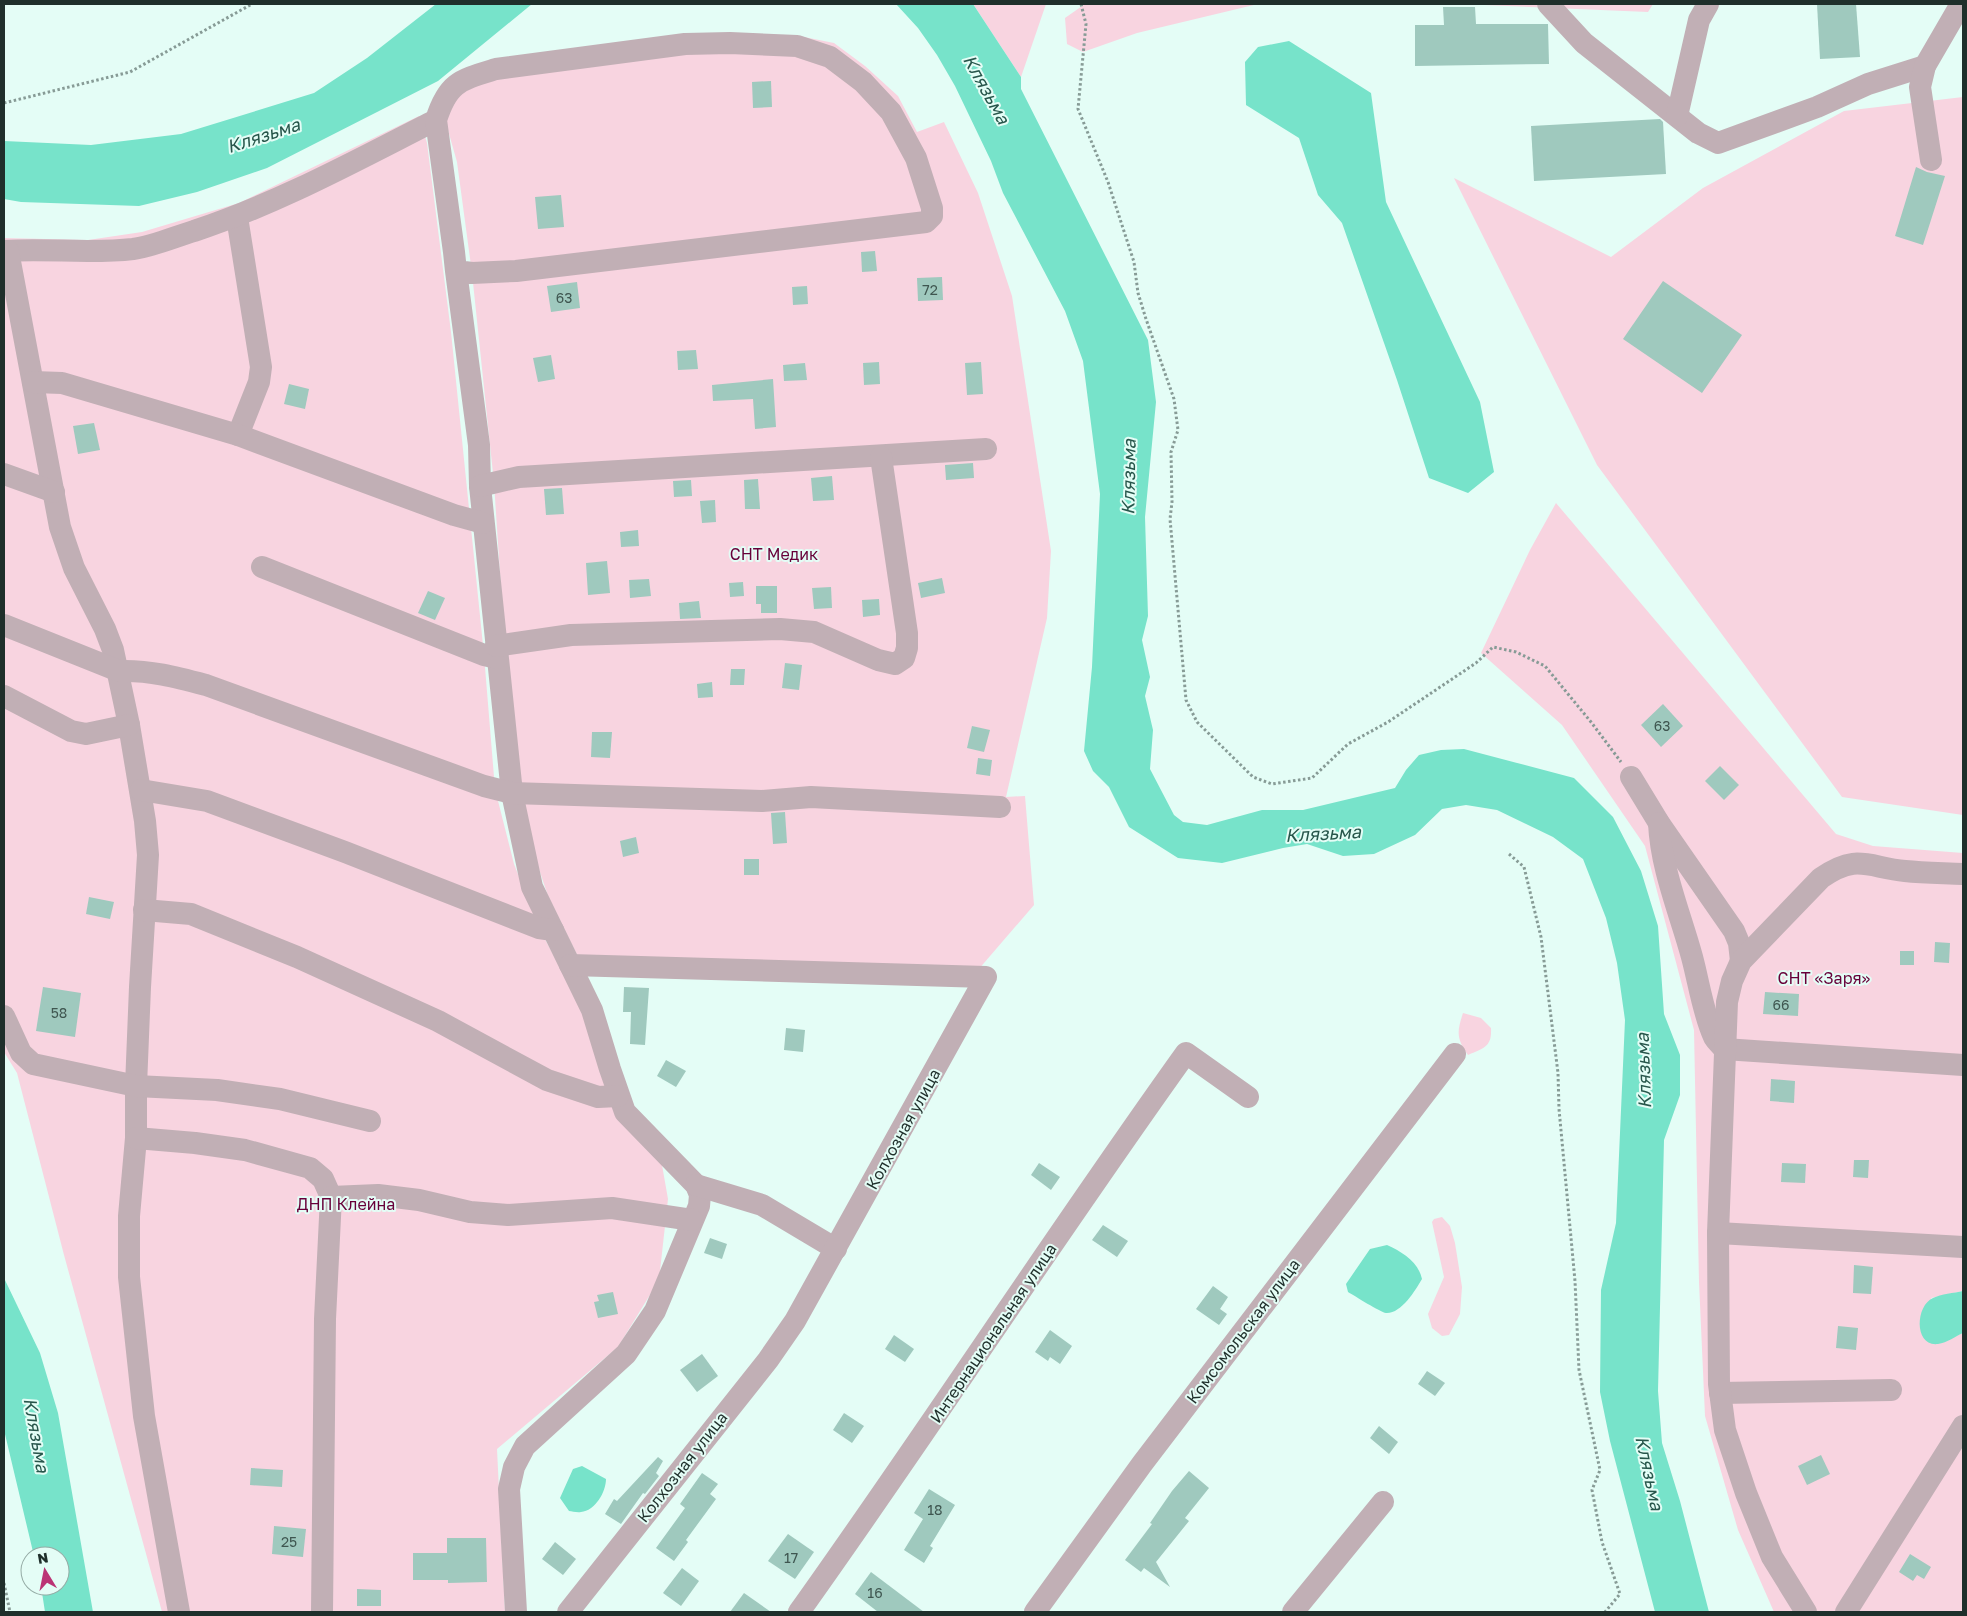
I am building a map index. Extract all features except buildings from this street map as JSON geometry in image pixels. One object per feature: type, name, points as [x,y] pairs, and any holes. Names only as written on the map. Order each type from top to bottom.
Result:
[{"type":"street","points":[[1548,4],[1584,43],[1698,132],[1718,143],[1817,107],[1868,84],[1925,66]]},
{"type":"street","points":[[1677,116],[1699,20],[1708,4]]},
{"type":"street","points":[[1931,160],[1920,87],[1925,66],[1960,4]]},
{"type":"street","points":[[456,271],[516,271],[926,222],[932,216],[932,208],[916,158],[892,112],[862,82],[830,57],[797,46],[730,43],[685,44],[496,69],[470,77],[454,86],[442,101],[436,120],[479,445],[483,523],[512,793],[532,887],[592,1010],[618,1096],[625,1112],[696,1186],[700,1194],[699,1206],[655,1311],[626,1354],[525,1446],[514,1467],[509,1489],[516,1612]]},
{"type":"street","points":[[179,1612],[144,1416],[129,1277],[130,1216],[136,1138],[136,1086],[148,855],[141,790],[114,650],[74,568],[60,526],[6,251],[134,249],[156,243],[237,216],[326,176],[436,120]]},
{"type":"street","points":[[237,216],[261,367],[259,382],[238,435]]},
{"type":"street","points":[[33,382],[62,383],[238,435],[483,523]]},
{"type":"street","points":[[480,486],[519,476],[880,457],[986,449]]},
{"type":"street","points":[[262,567],[484,655],[571,635],[780,629],[814,632],[878,660],[895,664],[904,658],[908,648],[907,633],[880,457]]},
{"type":"street","points":[[4,474],[54,492]]},
{"type":"street","points":[[4,625],[119,671],[138,670],[160,673],[206,685],[484,786],[512,793],[762,801],[811,797],[1000,807]]},
{"type":"street","points":[[4,696],[71,731],[86,734],[129,725]]},
{"type":"street","points":[[1632,777],[1659,823],[1734,931],[1739,943],[1741,961]]},
{"type":"street","points":[[141,790],[207,801],[539,928],[553,930]]},
{"type":"street","points":[[1659,823],[1668,878],[1686,934],[1709,1023],[1716,1040],[1724,1049],[1963,1065]]},
{"type":"street","points":[[1806,1612],[1772,1557],[1746,1493],[1725,1430],[1720,1393],[1718,1233],[1727,1002],[1732,981],[1741,961],[1821,878],[1836,867],[1851,863],[1871,864],[1904,870],[1963,874]]},
{"type":"street","points":[[144,910],[191,914],[297,957],[438,1021],[547,1080],[598,1098],[618,1096]]},
{"type":"street","name":"Колхозная улица","points":[[568,1612],[768,1360],[795,1321],[986,977],[570,965]]},
{"type":"street","points":[[4,1016],[21,1053],[33,1064],[136,1086],[217,1090],[262,1096],[370,1121]]},
{"type":"street","name":"Интернациональная улица","points":[[799,1612],[1009,1310],[1098,1176],[1186,1053],[1248,1097]]},
{"type":"street","name":"Комсомольская улица","points":[[1035,1612],[1154,1448],[1455,1054]]},
{"type":"street","points":[[136,1138],[195,1142],[245,1150],[310,1168],[323,1179],[331,1197],[325,1319],[322,1612]]},
{"type":"street","points":[[696,1186],[762,1205],[836,1249]]},
{"type":"street","points":[[331,1197],[378,1195],[419,1200],[470,1212],[508,1215],[612,1208],[692,1220]]},
{"type":"street","points":[[1718,1233],[1963,1247]]},
{"type":"street","points":[[1720,1393],[1890,1390]]},
{"type":"street","points":[[1846,1612],[1963,1426]]},
{"type":"street","points":[[1293,1612],[1383,1502]]},
{"type":"path","points":[[4,103],[130,72],[252,4]]},
{"type":"path","points":[[1081,4],[1086,24],[1078,109],[1108,182],[1131,253],[1143,310],[1174,399],[1178,430],[1171,452],[1172,502],[1170,519],[1186,700],[1197,722],[1253,776],[1272,784],[1312,778],[1348,744],[1388,722],[1468,668],[1493,648],[1516,652],[1545,666],[1592,722],[1632,777]]},
{"type":"path","points":[[1509,854],[1524,867],[1541,937],[1558,1073],[1559,1109],[1575,1281],[1579,1370],[1600,1470],[1592,1490],[1602,1542],[1620,1594],[1605,1612]]},
{"type":"path","points":[[4,1583],[10,1612]]},
{"type":"green space","points":[[973,4],[1046,4],[1021,77]]},
{"type":"green space","points":[[1085,4],[1258,4],[1137,33],[1083,52],[1067,44],[1065,18]]},
{"type":"green space","points":[[1460,4],[1653,4],[1648,12]]},
{"type":"green space","name":"СНТ Медик","points":[[794,35],[834,43],[865,66],[898,96],[917,132],[944,122],[978,193],[1012,296],[1051,551],[1047,618],[1006,797],[1025,796],[1034,905],[978,970],[579,959],[548,896],[531,845],[520,784],[504,633],[494,483],[472,273],[457,162],[446,123],[461,73]]},
{"type":"green space","points":[[1963,97],[1963,815],[1842,797],[1597,465],[1454,178],[1611,257],[1703,188],[1844,111]]},
{"type":"green space","name":"ДНП Клейна","points":[[419,116],[427,143],[451,332],[484,655],[495,789],[514,864],[539,928],[662,1165],[668,1199],[659,1280],[618,1347],[497,1449],[505,1612],[162,1612],[64,1255],[17,1073],[4,1052],[4,238],[88,240],[142,232],[239,203]]},
{"type":"green space","name":"СНТ «Заря»","points":[[1556,503],[1836,834],[1873,846],[1963,853],[1963,1291],[1931,1298],[1952,1338],[1963,1333],[1963,1612],[1774,1612],[1738,1530],[1705,1416],[1699,1282],[1694,1030],[1645,846],[1562,725],[1481,653],[1530,550]]},
{"type":"green space","points":[[1463,1013],[1481,1018],[1491,1028],[1490,1039],[1486,1046],[1468,1055],[1461,1044],[1459,1035]]},
{"type":"green space","points":[[1442,1217],[1450,1226],[1455,1243],[1462,1287],[1460,1314],[1449,1335],[1442,1336],[1432,1328],[1428,1314],[1444,1277],[1432,1222],[1434,1219]]},
{"type":"water","name":"Клязьма","points":[[436,4],[532,4],[438,81],[267,168],[197,192],[139,206],[21,202],[4,199],[4,141],[91,145],[181,134],[314,93],[367,58]]},
{"type":"water","name":"Клязьма","points":[[896,4],[973,4],[1021,77],[1021,89],[1148,340],[1156,402],[1145,517],[1148,616],[1142,640],[1150,677],[1145,696],[1153,730],[1150,769],[1174,815],[1183,822],[1207,825],[1262,810],[1303,810],[1395,788],[1406,770],[1419,755],[1441,750],[1464,749],[1574,778],[1613,817],[1641,871],[1658,926],[1664,1014],[1680,1055],[1680,1095],[1664,1140],[1658,1391],[1662,1443],[1680,1501],[1709,1612],[1655,1612],[1610,1441],[1600,1392],[1601,1290],[1616,1223],[1625,1020],[1617,963],[1606,918],[1583,859],[1553,837],[1497,810],[1466,805],[1442,809],[1415,835],[1374,854],[1343,856],[1307,844],[1222,863],[1178,858],[1129,827],[1109,787],[1093,771],[1084,751],[1092,667],[1100,494],[1083,361],[1065,311],[1003,193],[991,161],[955,86],[918,28]]},
{"type":"water","points":[[1289,41],[1371,93],[1386,202],[1480,402],[1494,472],[1468,493],[1429,478],[1342,223],[1318,195],[1299,138],[1246,105],[1245,62],[1258,47]]},
{"type":"water","points":[[1387,1245],[1404,1254],[1413,1262],[1422,1279],[1402,1306],[1397,1310],[1386,1313],[1348,1292],[1346,1284],[1370,1249]]},
{"type":"water","name":"Клязьма","points":[[4,1278],[40,1353],[58,1413],[93,1612],[45,1612],[43,1596],[70,1596],[70,1546],[32,1546],[4,1430]]},
{"type":"water","points":[[1963,1291],[1963,1333],[1948,1341],[1938,1344],[1930,1343],[1921,1333],[1920,1325],[1920,1317],[1927,1302],[1933,1298]]},
{"type":"water","points":[[582,1466],[606,1479],[606,1484],[599,1500],[591,1508],[579,1512],[569,1511],[560,1498],[573,1469]]}]
